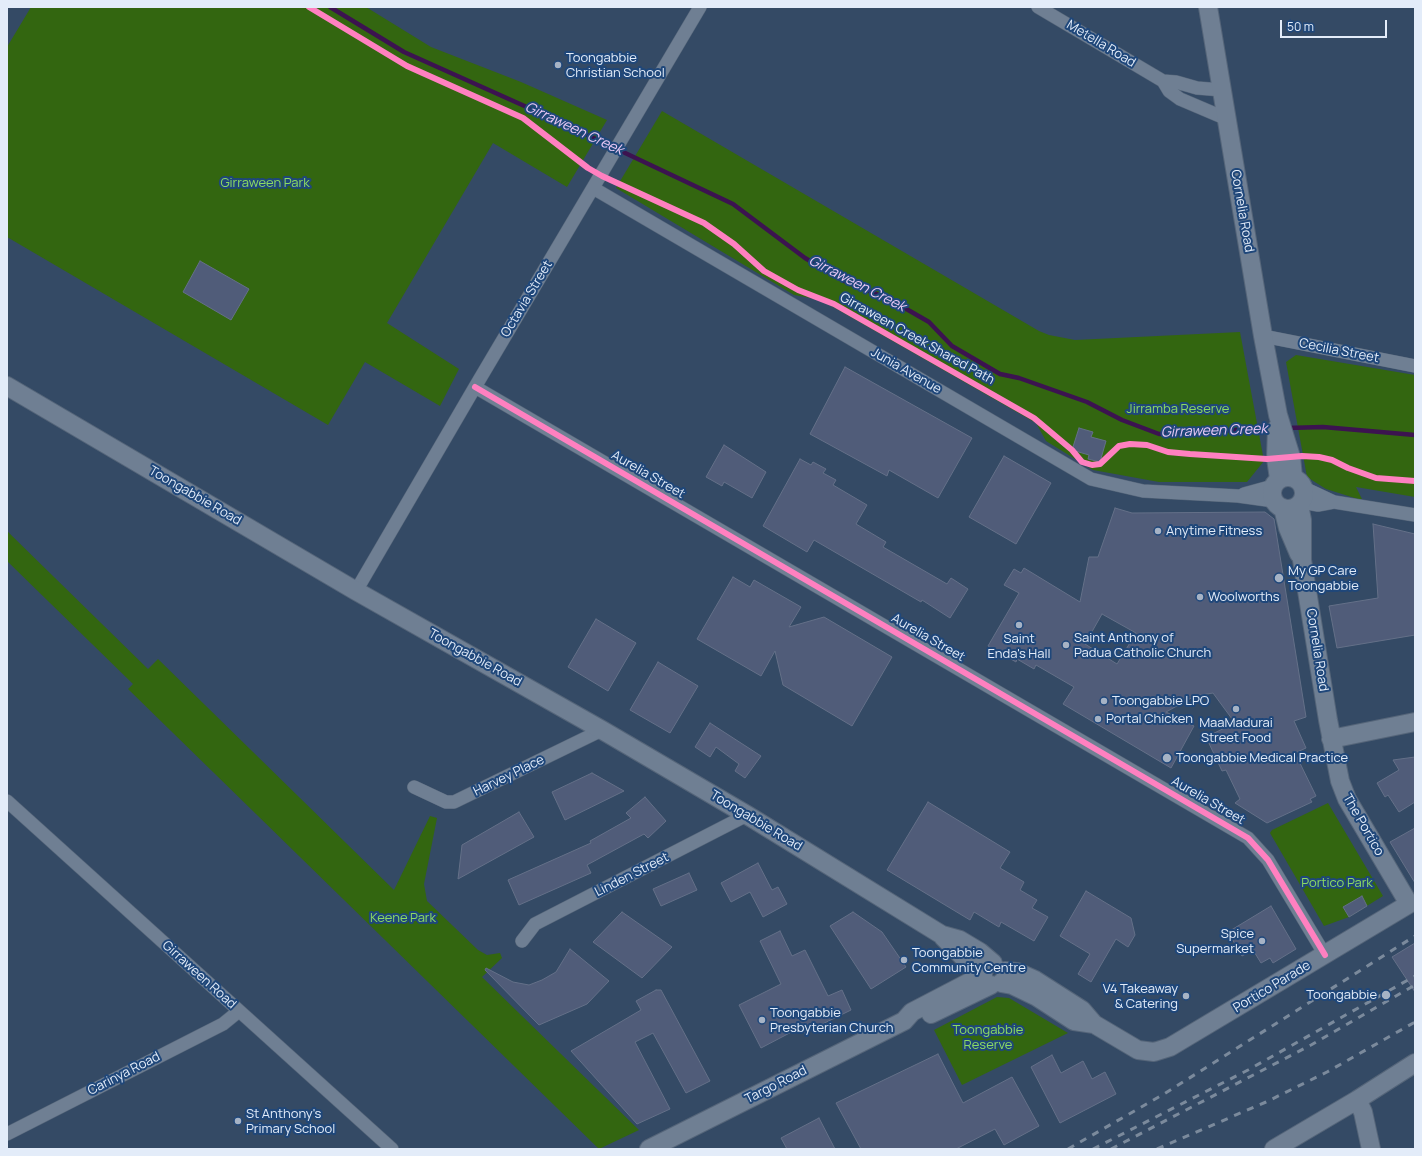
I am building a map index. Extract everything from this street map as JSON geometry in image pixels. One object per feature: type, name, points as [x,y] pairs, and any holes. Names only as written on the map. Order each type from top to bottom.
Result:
[{"type":"main road","name":"Cornelia Road","points":[[1208,7],[1263,336],[1278,415],[1288,493],[1288,528],[1302,560],[1332,739]]},
{"type":"main road","name":"Toongabbie Road","points":[[7,386],[356,591],[602,730],[747,815],[942,934],[960,940],[980,952],[993,974],[1037,997],[1074,1020],[1094,1024],[1138,1050],[1146,1052]]},
{"type":"main road","points":[[1332,739],[1415,722]]},
{"type":"main road","name":"The Portico","points":[[1332,739],[1340,781],[1347,799],[1412,902]]},
{"type":"main road","name":"Portico Parade","points":[[1146,1052],[1154,1052],[1170,1047],[1412,902]]},
{"type":"main road","name":"Targo Road","points":[[649,1149],[904,1021],[912,1012],[993,974]]},
{"type":"main road","points":[[1274,1149],[1357,1100],[1415,1063]]},
{"type":"main road","points":[[1357,1100],[1363,1112],[1371,1149]]},
{"type":"street","name":"Octavia Street","points":[[356,591],[700,7]]},
{"type":"street","name":"Metella Road","points":[[1038,7],[1163,81],[1176,82],[1197,88],[1222,90]]},
{"type":"street","name":"Metella Road","points":[[1163,81],[1169,91],[1180,99],[1227,119]]},
{"type":"street","name":"Junia Avenue","points":[[593,188],[1091,479],[1143,491],[1238,496],[1288,493],[1415,515]]},
{"type":"street","name":"Cecilia Street","points":[[1263,336],[1415,366]]},
{"type":"street","name":"Aurelia Street","points":[[475,387],[1244,835],[1254,843],[1268,860],[1325,955]]},
{"type":"street","name":"Harvey Place","points":[[414,787],[446,802],[454,802],[602,730]]},
{"type":"street","name":"Girraween Road","points":[[7,801],[392,1149]]},
{"type":"street","name":"Linden Street","points":[[522,941],[535,924],[747,815]]},
{"type":"street","name":"Carinya Road","points":[[7,1134],[223,1024],[239,1011]]},
{"type":"green space","name":"Girraween Park","points":[[31,7],[366,7],[431,47],[521,82],[607,120],[567,187],[493,143],[387,323],[459,369],[440,406],[365,362],[328,425],[7,237],[7,47]]},
{"type":"green space","name":"Jirramba Reserve","points":[[662,111],[1039,331],[1049,335],[1075,340],[1240,332],[1264,461],[1247,482],[1159,482],[1093,470],[1046,441],[1036,423],[821,300],[794,295],[616,188]]},
{"type":"green space","points":[[1296,355],[1415,375],[1415,497],[1356,487],[1362,499],[1358,499],[1326,489],[1307,477],[1286,362]]},
{"type":"green space","name":"Keene Park","points":[[7,531],[148,669],[158,659],[394,890],[430,816],[437,818],[424,884],[427,901],[478,950],[487,955],[500,953],[502,958],[482,977],[639,1130],[599,1149],[128,689],[133,684],[7,561]]},
{"type":"green space","name":"Portico Park","points":[[1328,803],[1383,896],[1349,917],[1324,926],[1270,833],[1272,830]]},
{"type":"green space","name":"Toongabbie Reserve","points":[[997,997],[1009,998],[1068,1033],[962,1085],[934,1030]]},
{"type":"building","points":[[200,261],[249,289],[231,320],[183,292]]},
{"type":"building","points":[[845,367],[972,438],[938,498],[889,470],[887,476],[810,434]]},
{"type":"building","points":[[1079,428],[1093,432],[1091,437],[1106,441],[1100,462],[1088,459],[1089,455],[1072,450]]},
{"type":"building","points":[[724,445],[766,472],[752,498],[724,482],[722,486],[706,477]]},
{"type":"building","points":[[1004,456],[1051,483],[1016,544],[969,517]]},
{"type":"building","points":[[800,459],[811,465],[813,462],[826,469],[823,473],[836,480],[833,485],[867,505],[856,524],[886,542],[883,547],[947,584],[951,578],[968,589],[950,618],[922,600],[921,602],[814,540],[807,552],[763,526]]},
{"type":"building","points":[[1115,508],[1132,513],[1265,512],[1274,519],[1306,717],[1294,721],[1306,748],[1295,753],[1316,796],[1310,799],[1312,802],[1267,823],[1235,803],[1240,799],[1226,770],[1222,771],[1206,737],[1235,723],[1213,693],[1195,696],[1166,712],[1194,726],[1171,768],[1063,704],[1074,687],[1036,665],[1034,669],[1017,659],[1016,662],[988,646],[1019,593],[1004,585],[1014,569],[1021,573],[1024,568],[1080,602],[1089,557],[1098,557]],"holes":[[[1102,614],[1136,633],[1117,664],[1085,644]]]},
{"type":"building","points":[[1373,524],[1415,534],[1415,635],[1337,648],[1329,606],[1378,598]]},
{"type":"building","points":[[733,577],[750,587],[754,580],[801,607],[789,627],[824,617],[892,657],[852,726],[783,685],[775,651],[761,676],[697,639]]},
{"type":"building","points":[[596,619],[636,643],[608,691],[568,667]]},
{"type":"building","points":[[658,662],[698,686],[670,733],[630,710]]},
{"type":"building","points":[[710,723],[761,756],[745,778],[735,771],[739,764],[716,747],[710,757],[695,747]]},
{"type":"building","points":[[1415,757],[1415,802],[1399,812],[1388,795],[1385,797],[1377,783],[1399,770],[1393,760]]},
{"type":"building","points":[[592,773],[624,791],[565,820],[552,792]]},
{"type":"building","points":[[645,797],[666,821],[648,838],[644,834],[587,865],[591,873],[519,905],[508,880],[591,843],[590,841],[631,818],[626,813]]},
{"type":"building","points":[[928,802],[1010,852],[1000,868],[1024,882],[1020,890],[1037,900],[1032,908],[1048,917],[1034,941],[1001,922],[999,927],[974,912],[970,920],[887,870]]},
{"type":"building","points":[[519,812],[534,837],[458,879],[462,845]]},
{"type":"building","points":[[1415,828],[1415,883],[1390,842]]},
{"type":"building","points":[[758,863],[772,890],[778,887],[787,904],[763,917],[750,892],[731,902],[721,883]]},
{"type":"building","points":[[689,873],[697,890],[661,906],[653,889]]},
{"type":"building","points":[[1086,891],[1131,918],[1135,935],[1128,947],[1116,939],[1091,982],[1078,974],[1090,954],[1060,936]]},
{"type":"building","points":[[1362,896],[1367,906],[1349,917],[1343,907]]},
{"type":"building","name":"Spice Supermarket","points":[[1271,906],[1296,949],[1273,963],[1270,958],[1261,963],[1253,950],[1242,956],[1228,932]]},
{"type":"building","points":[[622,912],[672,947],[642,978],[593,942]]},
{"type":"building","points":[[853,912],[882,932],[906,967],[871,989],[830,926]]},
{"type":"building","points":[[780,931],[792,956],[805,950],[828,996],[842,990],[851,1010],[804,1033],[801,1027],[761,1048],[739,1005],[781,984],[760,941]]},
{"type":"building","points":[[1415,943],[1415,992],[1392,957]]},
{"type":"building","points":[[570,949],[609,981],[587,1004],[539,1025],[485,970],[486,968],[513,982],[529,985],[556,972]]},
{"type":"building","points":[[656,990],[661,990],[710,1081],[686,1093],[653,1033],[635,1042],[670,1109],[637,1124],[571,1051],[641,1010],[636,1001]]},
{"type":"building","points":[[938,1054],[963,1103],[1012,1077],[1039,1126],[1004,1145],[995,1129],[956,1149],[861,1149],[836,1103]]},
{"type":"building","points":[[1052,1055],[1061,1073],[1083,1061],[1092,1079],[1105,1072],[1116,1094],[1060,1123],[1031,1067]]},
{"type":"building","points":[[819,1118],[835,1149],[787,1149],[781,1138]]},
{"type":"waterway","name":"Girraween Creek","points":[[330,7],[404,52],[549,117],[733,204],[805,258],[844,281],[889,299],[929,322],[952,346],[1000,374],[1019,378],[1087,402],[1122,420],[1159,434],[1273,428]]},
{"type":"waterway","name":"Girraween Creek","points":[[1287,428],[1323,427],[1415,435]]},
{"type":"railway","points":[[1068,1149],[1164,1094],[1415,936]]},
{"type":"railway","points":[[1093,1149],[1248,1070],[1415,976]]},
{"type":"railway","points":[[1111,1149],[1311,1045],[1415,985]]},
{"type":"railway","points":[[1157,1149],[1266,1102],[1327,1072],[1415,1022]]},
{"type":"cycle path","name":"Girraween Creek Shared Path","points":[[309,7],[407,66],[523,118],[588,168],[602,176],[704,223],[734,244],[764,271],[798,290],[834,304],[1034,418],[1072,450],[1082,462],[1092,465],[1100,464],[1119,446],[1130,444],[1147,445],[1168,452],[1190,454],[1267,459],[1302,456],[1319,457],[1332,460],[1348,468],[1376,478],[1415,481]]},
{"type":"cycle path","points":[[475,387],[1248,838],[1268,860],[1325,955]]},
{"type":"place","name":"Toongabbie Christian School","points":[[558,65]]},
{"type":"place","name":"Anytime Fitness","points":[[1158,531]]},
{"type":"place","name":"My GP Care Toongabbie","points":[[1279,578]]},
{"type":"place","name":"Woolworths","points":[[1200,597]]},
{"type":"place","name":"Saint Enda's Hall","points":[[1019,625]]},
{"type":"place","name":"Saint Anthony of Padua Catholic Church","points":[[1066,645]]},
{"type":"place","name":"Toongabbie LPO","points":[[1104,701]]},
{"type":"place","name":"MaaMadurai Street Food","points":[[1236,709]]},
{"type":"place","name":"Portal Chicken","points":[[1098,719]]},
{"type":"place","name":"Toongabbie Medical Practice","points":[[1167,758]]},
{"type":"place","name":"Spice Supermarket","points":[[1262,941]]},
{"type":"place","name":"Toongabbie Community Centre","points":[[904,960]]},
{"type":"place","name":"Toongabbie","points":[[1386,995]]},
{"type":"place","name":"V4 Takeaway & Catering","points":[[1186,996]]},
{"type":"place","name":"Toongabbie Presbyterian Church","points":[[762,1020]]},
{"type":"place","name":"St Anthony's Primary School","points":[[238,1121]]}]
